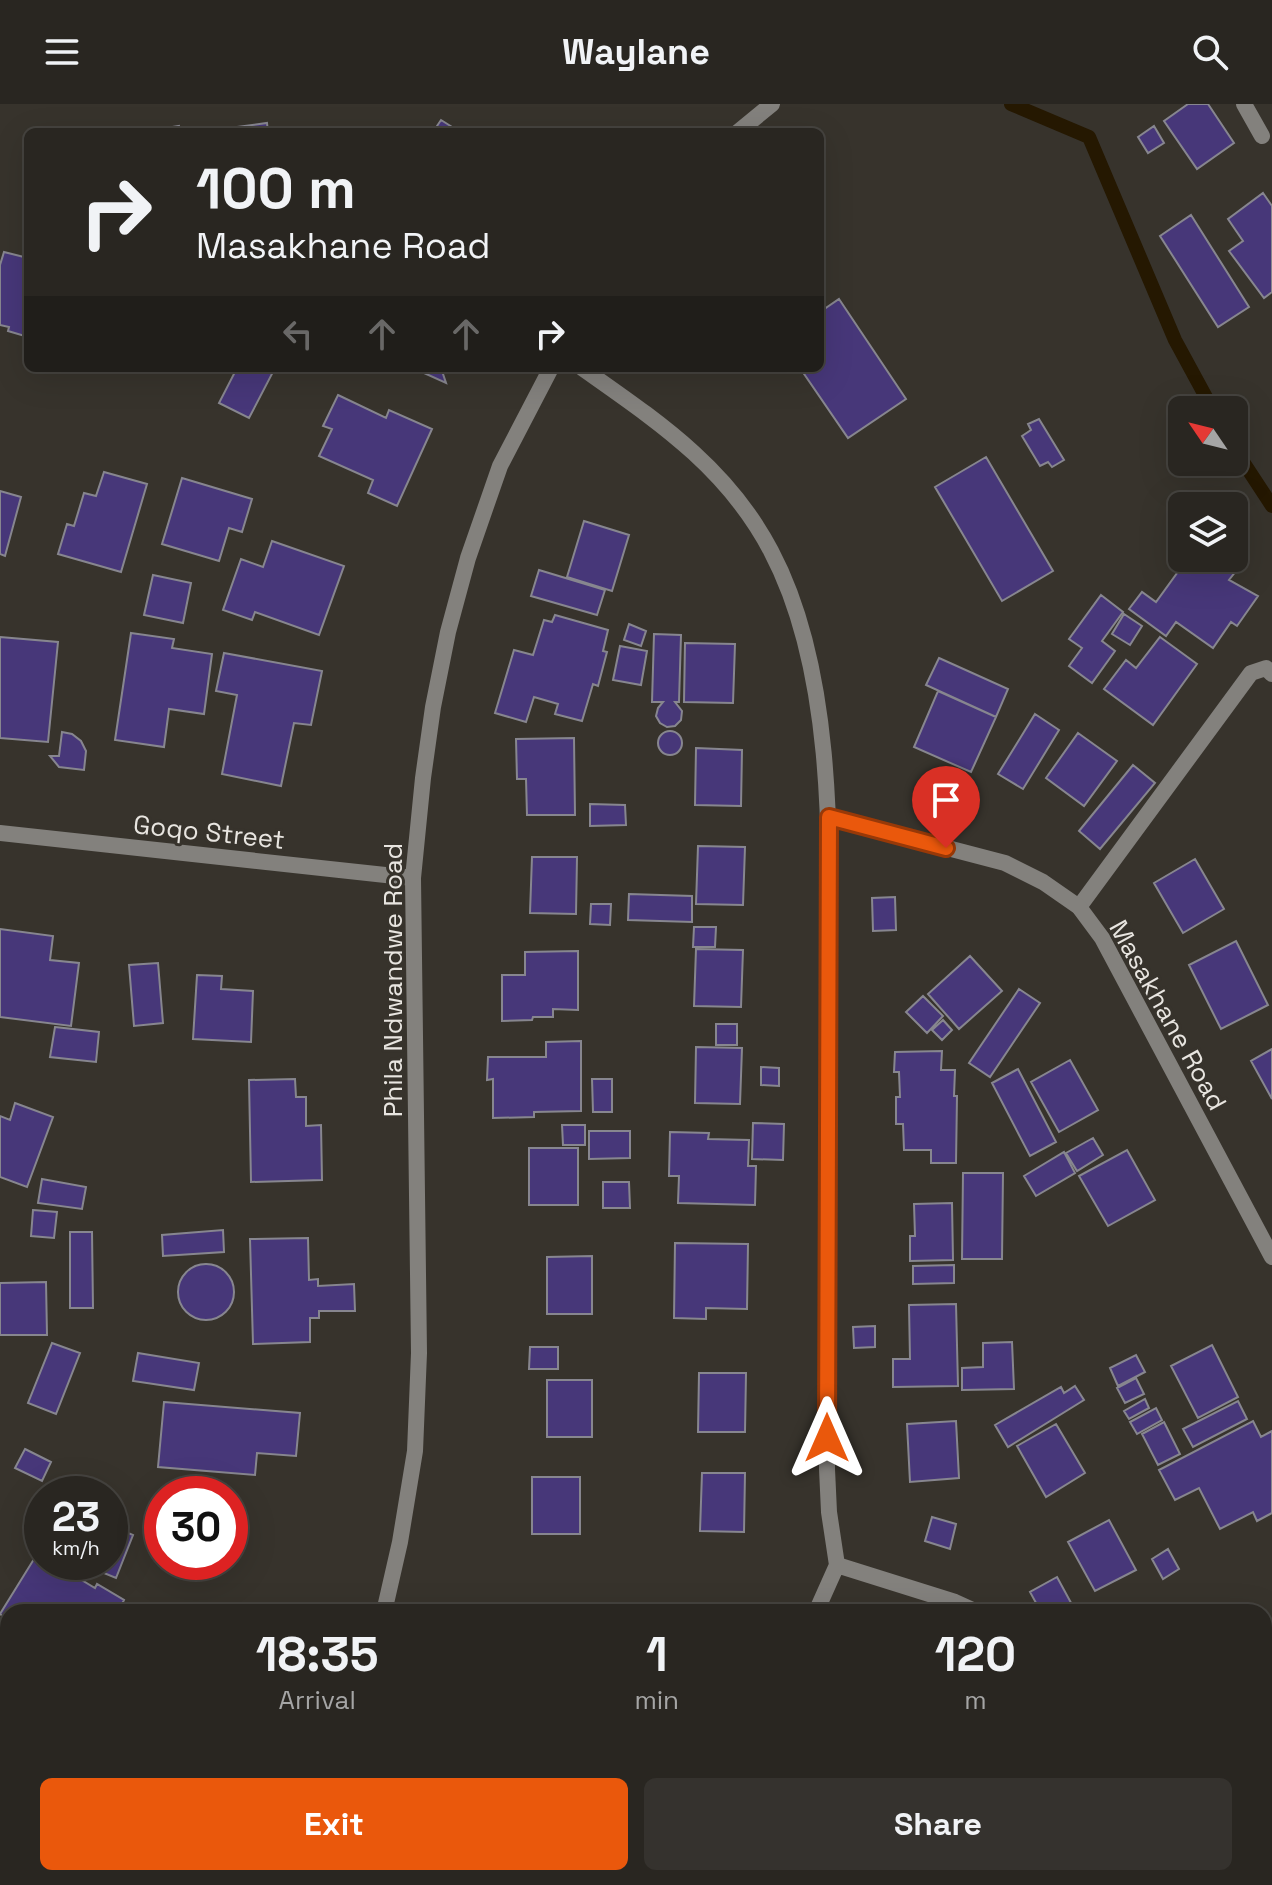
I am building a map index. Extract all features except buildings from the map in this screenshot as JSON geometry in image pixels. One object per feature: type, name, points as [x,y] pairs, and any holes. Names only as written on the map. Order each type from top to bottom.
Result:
[{"type":"street","points":[[743,128],[772,104]]},
{"type":"street","points":[[1244,104],[1262,136]]},
{"type":"street","name":"Phila Ndwandwe Road","points":[[386,1604],[415,1451],[419,1353],[413,878],[433,707],[448,632],[468,558],[500,466],[549,372]]},
{"type":"street","points":[[588,372],[661,423],[709,465],[742,507],[771,550],[790,594],[818,706],[829,817],[827,1469],[829,1512],[837,1565],[820,1604]]},
{"type":"street","points":[[1079,907],[1251,673],[1266,668],[1272,674]]},
{"type":"street","name":"Masakhane Road","points":[[829,817],[1005,863],[1043,882],[1079,907],[1102,938],[1272,1257]]},
{"type":"street","name":"Goqo Street","points":[[0,833],[413,878]]},
{"type":"street","points":[[837,1565],[959,1604]]},
{"type":"waterway","points":[[1011,104],[1089,137],[1175,340],[1205,396]]},
{"type":"waterway","points":[[1248,469],[1272,506]]},
{"type":"route","points":[[827,1438],[829,817],[946,848]]}]
